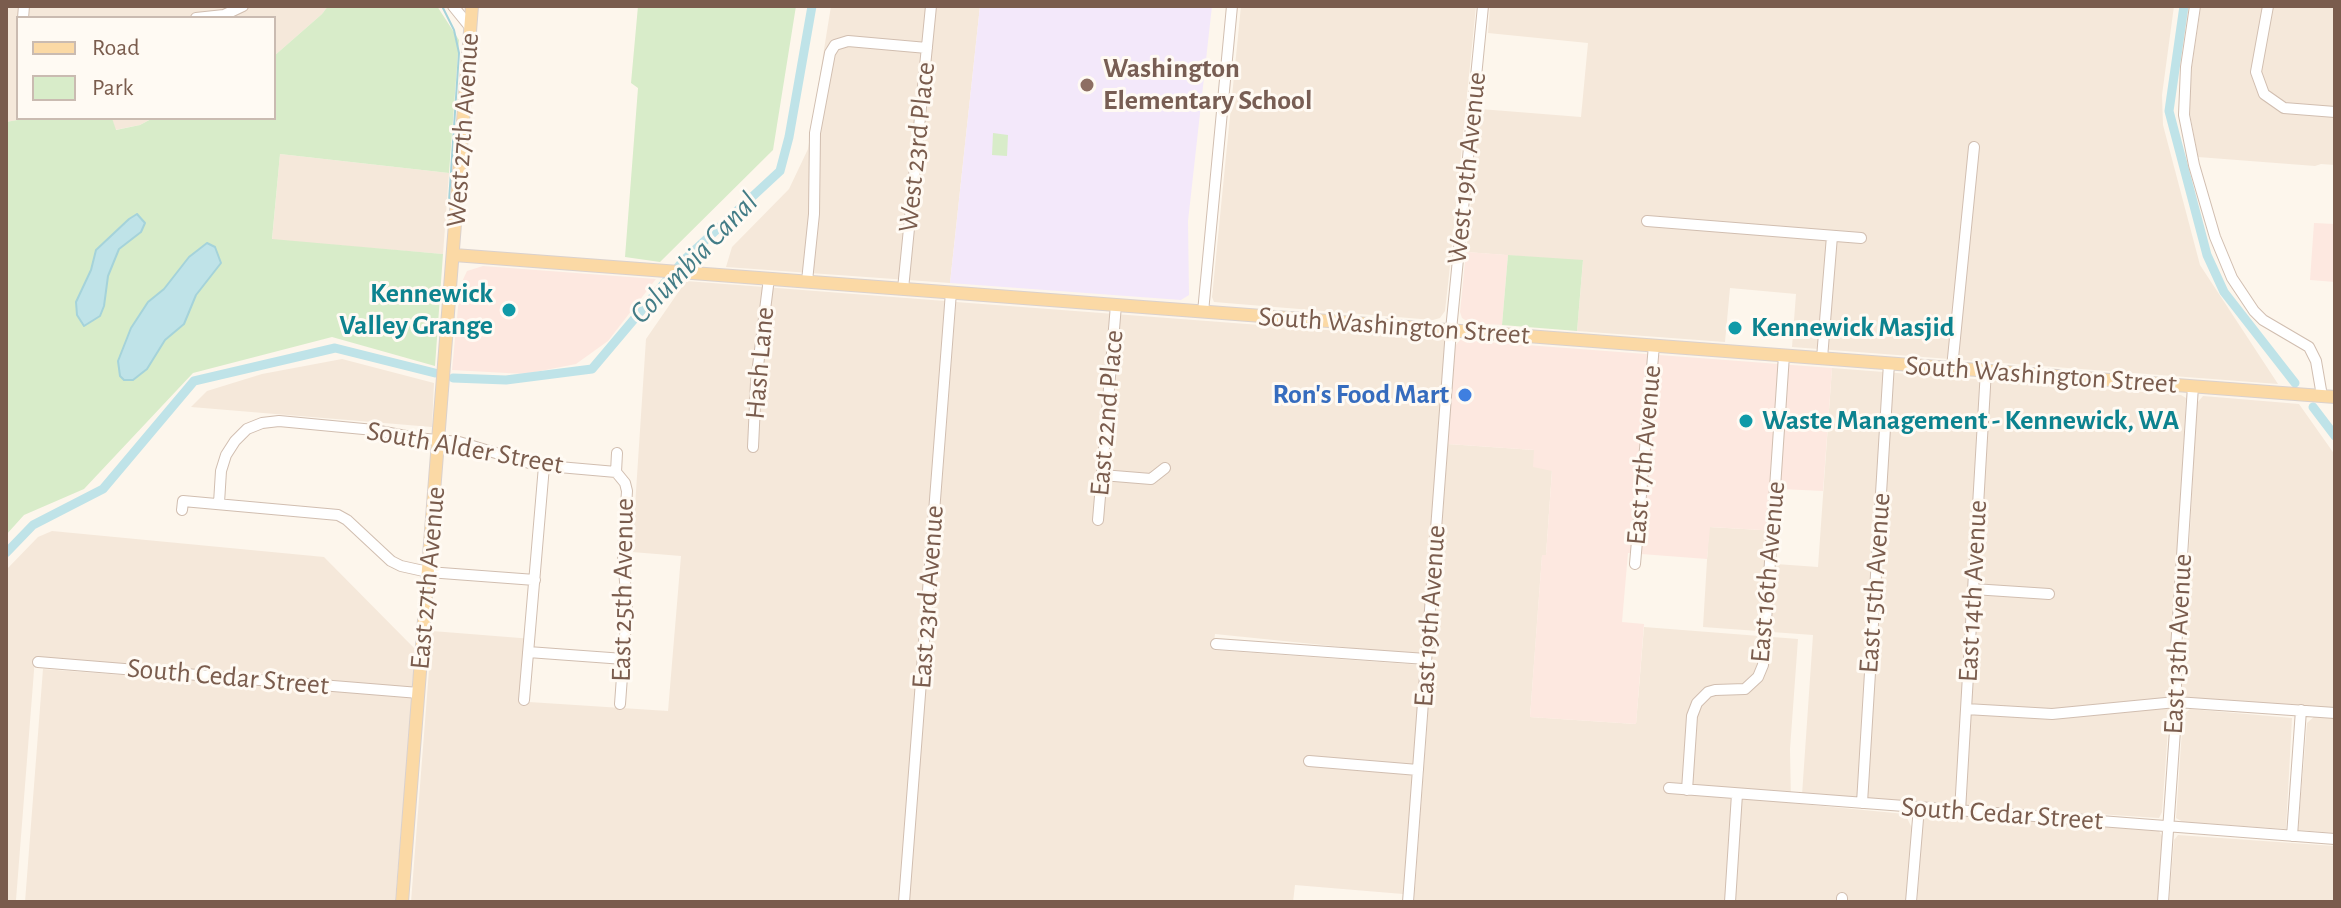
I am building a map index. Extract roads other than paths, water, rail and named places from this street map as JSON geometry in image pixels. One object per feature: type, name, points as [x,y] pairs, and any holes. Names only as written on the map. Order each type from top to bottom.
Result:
[{"type":"main road","name":"West 27th Avenue","points":[[454,255],[472,6]]},
{"type":"main road","name":"South Washington Street","points":[[454,255],[2329,396]]},
{"type":"main road","name":"East 27th Avenue","points":[[402,902],[454,255]]},
{"type":"street","points":[[215,16],[243,6]]},
{"type":"street","points":[[453,6],[470,27]]},
{"type":"street","name":"West 23rd Place","points":[[903,289],[931,6]]},
{"type":"street","points":[[1203,312],[1232,6]]},
{"type":"street","name":"West 19th Avenue","points":[[1451,330],[1483,6]]},
{"type":"street","points":[[2195,6],[2186,67],[2184,115],[2194,165],[2220,253],[2240,292],[2259,316],[2309,347],[2329,396]]},
{"type":"street","points":[[2268,6],[2256,72],[2264,94],[2284,108],[2335,112]]},
{"type":"street","points":[[807,281],[814,214],[815,133],[826,67],[835,45],[848,41],[927,48]]},
{"type":"street","points":[[1952,368],[1974,147]]},
{"type":"street","points":[[1647,221],[1861,238]]},
{"type":"street","points":[[1822,358],[1832,236]]},
{"type":"street","name":"Hash Lane","points":[[753,447],[756,382],[769,278]]},
{"type":"street","name":"East 23rd Avenue","points":[[904,902],[951,292]]},
{"type":"street","name":"East 22nd Place","points":[[1098,520],[1116,305]]},
{"type":"street","name":"East 19th Avenue","points":[[1408,902],[1451,330]]},
{"type":"street","name":"East 17th Avenue","points":[[1635,564],[1654,345]]},
{"type":"street","name":"East 16th Avenue","points":[[1687,790],[1692,716],[1701,696],[1715,690],[1745,689],[1758,677],[1763,665],[1784,355]]},
{"type":"street","name":"East 15th Avenue","points":[[1862,803],[1889,363]]},
{"type":"street","name":"East 14th Avenue","points":[[1960,811],[1986,370]]},
{"type":"street","name":"East 13th Avenue","points":[[2163,902],[2193,386]]},
{"type":"street","name":"South Alder Street","points":[[219,503],[221,471],[226,455],[247,429],[279,421],[459,442],[544,466],[618,474]]},
{"type":"street","name":"East 25th Avenue","points":[[617,453],[618,474],[627,491],[623,555],[627,595],[620,704]]},
{"type":"street","points":[[524,700],[544,466]]},
{"type":"street","points":[[1102,475],[1151,479],[1165,468]]},
{"type":"street","points":[[182,510],[183,501],[338,515],[391,561],[412,570],[535,580]]},
{"type":"street","points":[[1973,589],[2049,594]]},
{"type":"street","points":[[1216,644],[1426,659]]},
{"type":"street","points":[[528,652],[624,659]]},
{"type":"street","name":"South Cedar Street","points":[[38,662],[419,693]]},
{"type":"street","points":[[1966,709],[2059,714],[2176,702],[2335,713]]},
{"type":"street","points":[[2292,836],[2301,710]]},
{"type":"street","points":[[1309,761],[1418,770]]},
{"type":"street","name":"South Cedar Street","points":[[1669,788],[2335,839]]},
{"type":"street","points":[[1730,902],[1737,794]]},
{"type":"street","points":[[1911,902],[1919,807]]},
{"type":"water","points":[[137,214],[145,223],[141,232],[119,249],[108,276],[100,316],[84,326],[77,315],[76,302],[91,270],[96,250]]},
{"type":"water","points":[[207,243],[215,247],[221,263],[196,295],[184,324],[165,340],[147,369],[133,380],[124,380],[120,376],[118,361],[131,328],[148,302],[164,289],[189,257]]},
{"type":"waterway","points":[[442,6],[454,30],[459,53],[449,201]]},
{"type":"waterway","name":"Columbia Canal","points":[[453,378],[506,380],[592,369],[684,260],[780,171],[812,6]]},
{"type":"waterway","name":"Columbia Canal","points":[[2184,6],[2169,111],[2207,255],[2224,292],[2295,383]]},
{"type":"waterway","name":"Columbia Canal","points":[[6,553],[33,525],[103,489],[194,381],[335,348],[435,373]]},
{"type":"waterway","name":"Columbia Canal","points":[[2313,407],[2335,436]]},
{"type":"place","name":"Washington Elementary School","points":[[1087,85]]},
{"type":"place","name":"Kennewick Valley Grange","points":[[509,310]]},
{"type":"place","name":"Kennewick Masjid","points":[[1735,328]]},
{"type":"place","name":"Ron's Food Mart","points":[[1465,395]]},
{"type":"place","name":"Waste Management - Kennewick, WA","points":[[1746,421]]}]
